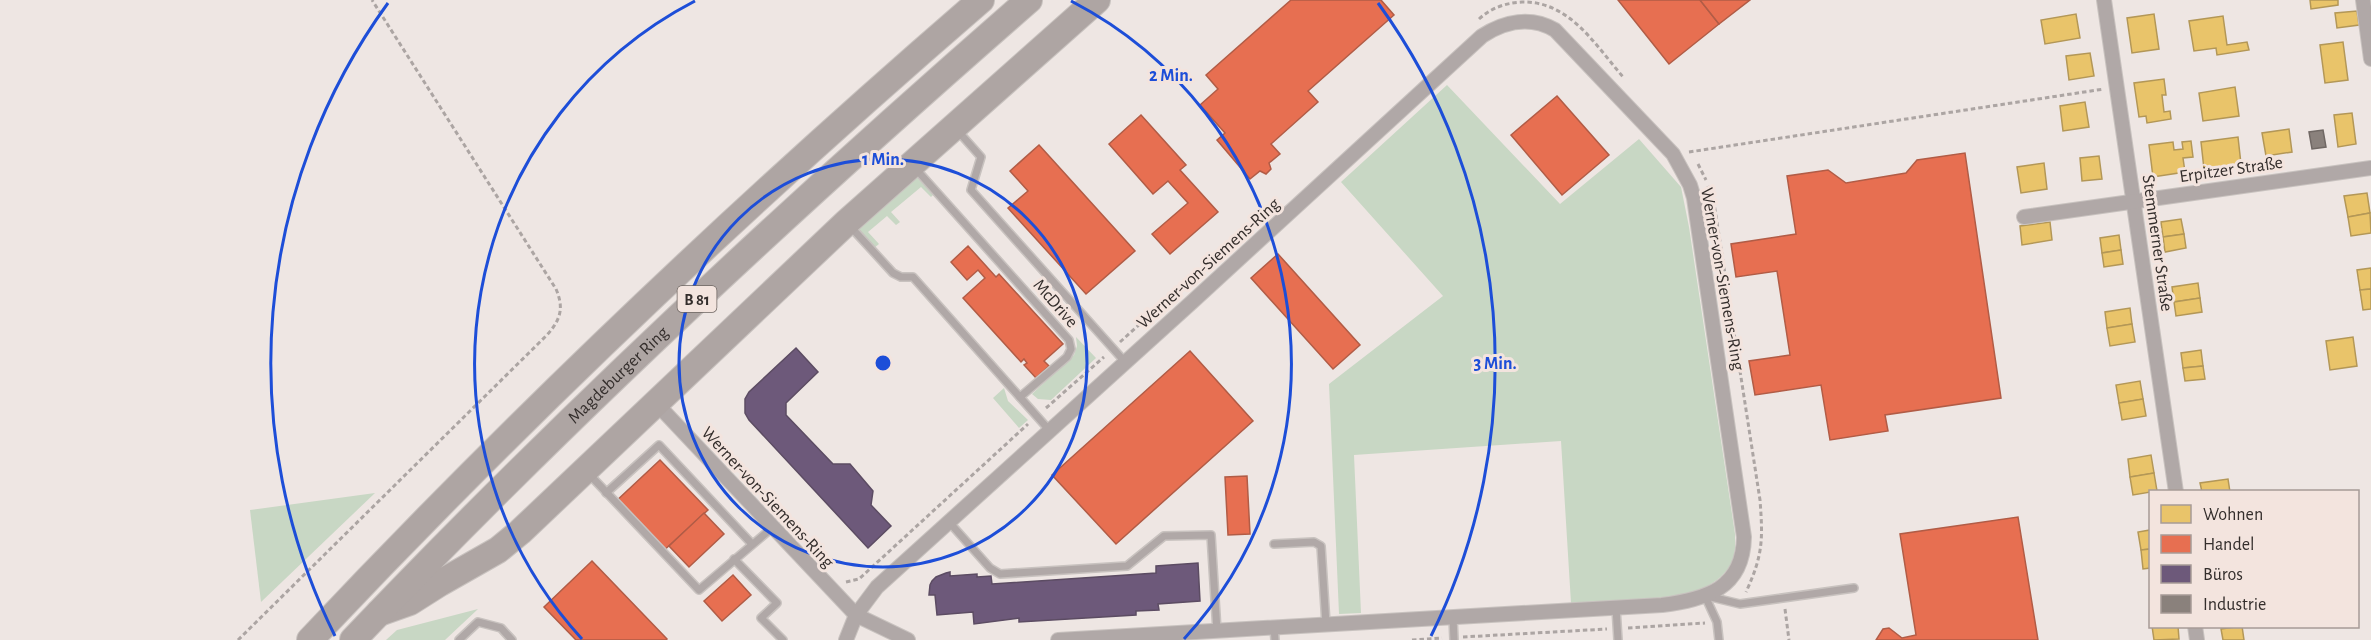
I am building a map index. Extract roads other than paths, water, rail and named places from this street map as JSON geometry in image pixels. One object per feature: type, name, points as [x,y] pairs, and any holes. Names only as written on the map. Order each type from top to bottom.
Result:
[{"type":"highway","name":"Magdeburger Ring","points":[[310,640],[488,456],[623,325],[860,105],[981,0]]},
{"type":"highway","name":"Magdeburger Ring","points":[[353,640],[648,345],[884,126],[1029,0]]},
{"type":"highway","points":[[379,613],[410,602],[498,550],[586,471],[655,402],[847,222],[1097,0]]},
{"type":"street","name":"Stemmerner Straße","points":[[2104,0],[2176,490]]},
{"type":"street","points":[[2363,0],[2371,59]]},
{"type":"street","name":"Werner-von-Siemens-Ring","points":[[846,640],[856,615],[877,587],[1482,36],[1498,26],[1529,21],[1555,30],[1673,154],[1690,185],[1694,198],[1744,537],[1739,568],[1718,589],[1704,596],[1662,605],[1326,624],[1274,634],[1217,631],[1058,640]]},
{"type":"street","name":"Erpitzer Straße","points":[[2024,217],[2371,168]]},
{"type":"street","name":"Werner-von-Siemens-Ring","points":[[655,402],[856,615],[908,640]]},
{"type":"lane","points":[[953,126],[981,156],[971,190],[1125,363]]},
{"type":"lane","name":"McDrive","points":[[912,164],[1070,341],[1071,349],[1067,357],[1020,397]]},
{"type":"lane","points":[[847,222],[893,273],[913,277],[1050,431]]},
{"type":"lane","points":[[606,493],[658,445],[752,544]]},
{"type":"lane","points":[[586,471],[699,590],[772,528]]},
{"type":"lane","points":[[949,522],[990,568],[1000,574],[1127,566],[1164,536],[1211,535],[1217,631]]},
{"type":"lane","points":[[1274,544],[1314,542],[1321,546],[1326,624]]},
{"type":"lane","points":[[734,559],[777,603],[761,618],[783,640]]},
{"type":"lane","points":[[1704,596],[1740,604],[1854,588]]},
{"type":"lane","points":[[1704,596],[1716,622],[1719,640]]},
{"type":"lane","points":[[1616,608],[1618,640]]},
{"type":"lane","points":[[1453,617],[1454,639]]},
{"type":"lane","points":[[459,640],[478,622],[501,628],[512,640]]}]
